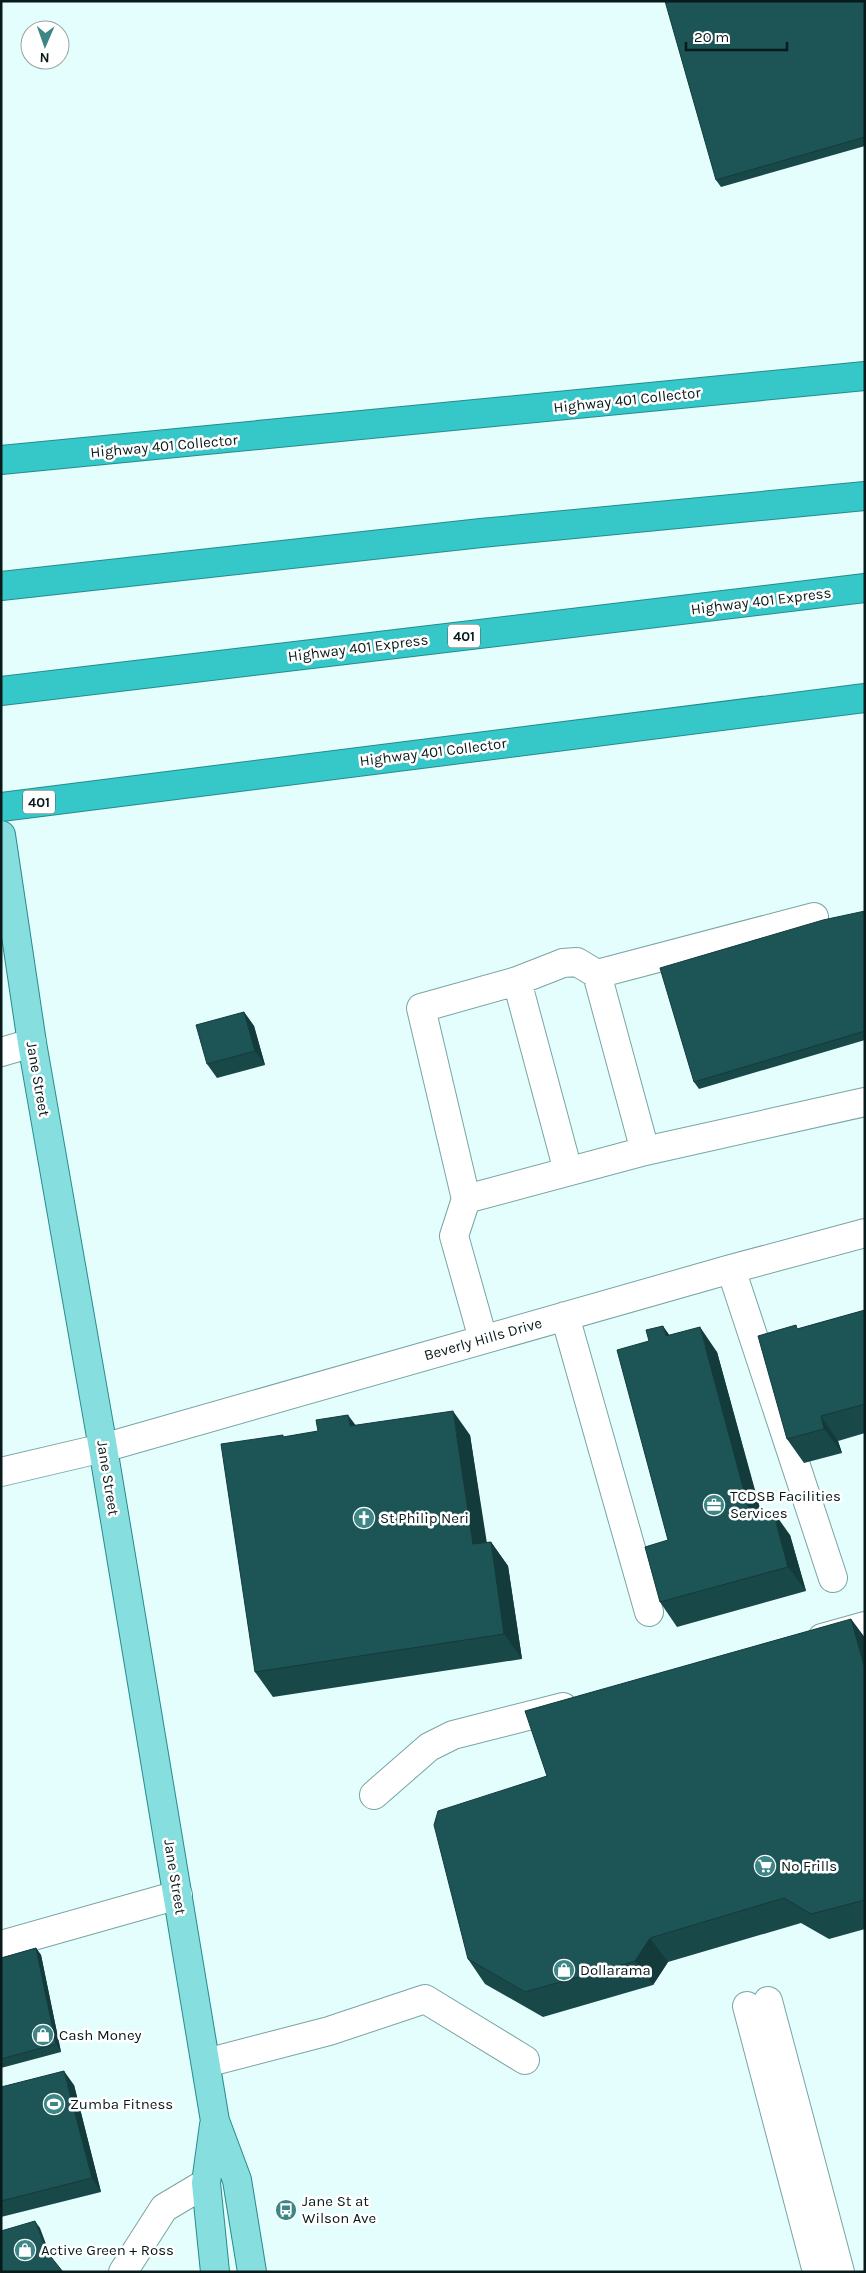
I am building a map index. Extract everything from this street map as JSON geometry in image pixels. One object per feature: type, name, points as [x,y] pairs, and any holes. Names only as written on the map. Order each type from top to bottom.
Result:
[{"type":"highway","name":"Highway 401 Collector","points":[[11,460],[865,376]]},
{"type":"highway","points":[[1,586],[480,533],[865,496]]},
{"type":"highway","name":"Highway 401 Express","points":[[1,691],[865,588]]},
{"type":"highway","name":"Highway 401 Collector","points":[[1,807],[865,698]]},
{"type":"main road","name":"Jane Street","points":[[1,836],[32,1044],[103,1448],[215,2121],[237,2180],[252,2272]]},
{"type":"main road","name":"Jane Street","points":[[215,2121],[206,2183],[215,2272]]},
{"type":"street","points":[[597,974],[814,917]]},
{"type":"street","points":[[483,1339],[454,1236],[466,1199],[421,1008],[517,981],[563,963],[577,962],[597,974],[644,1150]]},
{"type":"street","points":[[517,981],[568,1171]]},
{"type":"street","points":[[1,1052],[32,1044]]},
{"type":"street","points":[[466,1199],[644,1150],[865,1102]]},
{"type":"street","name":"Beverly Hills Drive","points":[[1,1472],[103,1448],[731,1268],[865,1233]]},
{"type":"street","points":[[731,1268],[833,1578]]},
{"type":"street","points":[[565,1316],[649,1612]]},
{"type":"street","points":[[757,1349],[784,1341]]},
{"type":"street","points":[[800,1644],[865,1626]]},
{"type":"street","points":[[374,1795],[416,1761],[429,1747],[453,1735],[586,1701]]},
{"type":"street","points":[[1,1945],[178,1895]]},
{"type":"street","points":[[206,2063],[329,2031],[425,1999],[525,2060]]},
{"type":"street","points":[[816,2272],[758,2003],[840,2272]]},
{"type":"street","points":[[124,2272],[164,2208],[206,2183]]},
{"type":"building","points":[[665,1],[865,1],[865,137],[716,180]]},
{"type":"building","points":[[865,911],[865,1031],[694,1082],[660,968],[823,920]]},
{"type":"building","points":[[244,1012],[255,1051],[207,1064],[196,1025]]},
{"type":"building","points":[[865,1310],[865,1404],[821,1416],[824,1429],[787,1439],[758,1336],[796,1325],[797,1329]]},
{"type":"building","name":"TCDSB Facilities Services","points":[[663,1326],[666,1336],[700,1327],[751,1517],[773,1511],[788,1567],[660,1602],[645,1547],[668,1540],[617,1350],[649,1341],[646,1330]]},
{"type":"building","name":"St Philip Neri","points":[[453,1411],[473,1544],[491,1542],[504,1634],[255,1672],[221,1444],[318,1431],[316,1420],[348,1415],[350,1426]]},
{"type":"building","points":[[851,1619],[865,1669],[865,1900],[811,1914],[784,1898],[650,1938],[635,1961],[525,1992],[468,1959],[434,1825],[438,1811],[547,1776],[525,1711]]},
{"type":"building","points":[[36,1948],[56,2044],[1,2059],[1,1958]]},
{"type":"building","points":[[64,2071],[92,2178],[1,2201],[1,2087]]},
{"type":"building","name":"Active Green + Ross","points":[[35,2221],[47,2252],[63,2272],[1,2272],[1,2231]]},
{"type":"place","name":"TCDSB Facilities Services","points":[[714,1505]]},
{"type":"place","name":"St Philip Neri","points":[[364,1518]]},
{"type":"place","name":"No Frills","points":[[765,1866]]},
{"type":"place","name":"Dollarama","points":[[564,1970]]},
{"type":"place","name":"Cash Money","points":[[43,2035]]},
{"type":"place","name":"Zumba Fitness","points":[[54,2104]]},
{"type":"place","name":"Jane St at Wilson Ave","points":[[286,2210]]},
{"type":"place","name":"Active Green + Ross","points":[[25,2250]]}]
